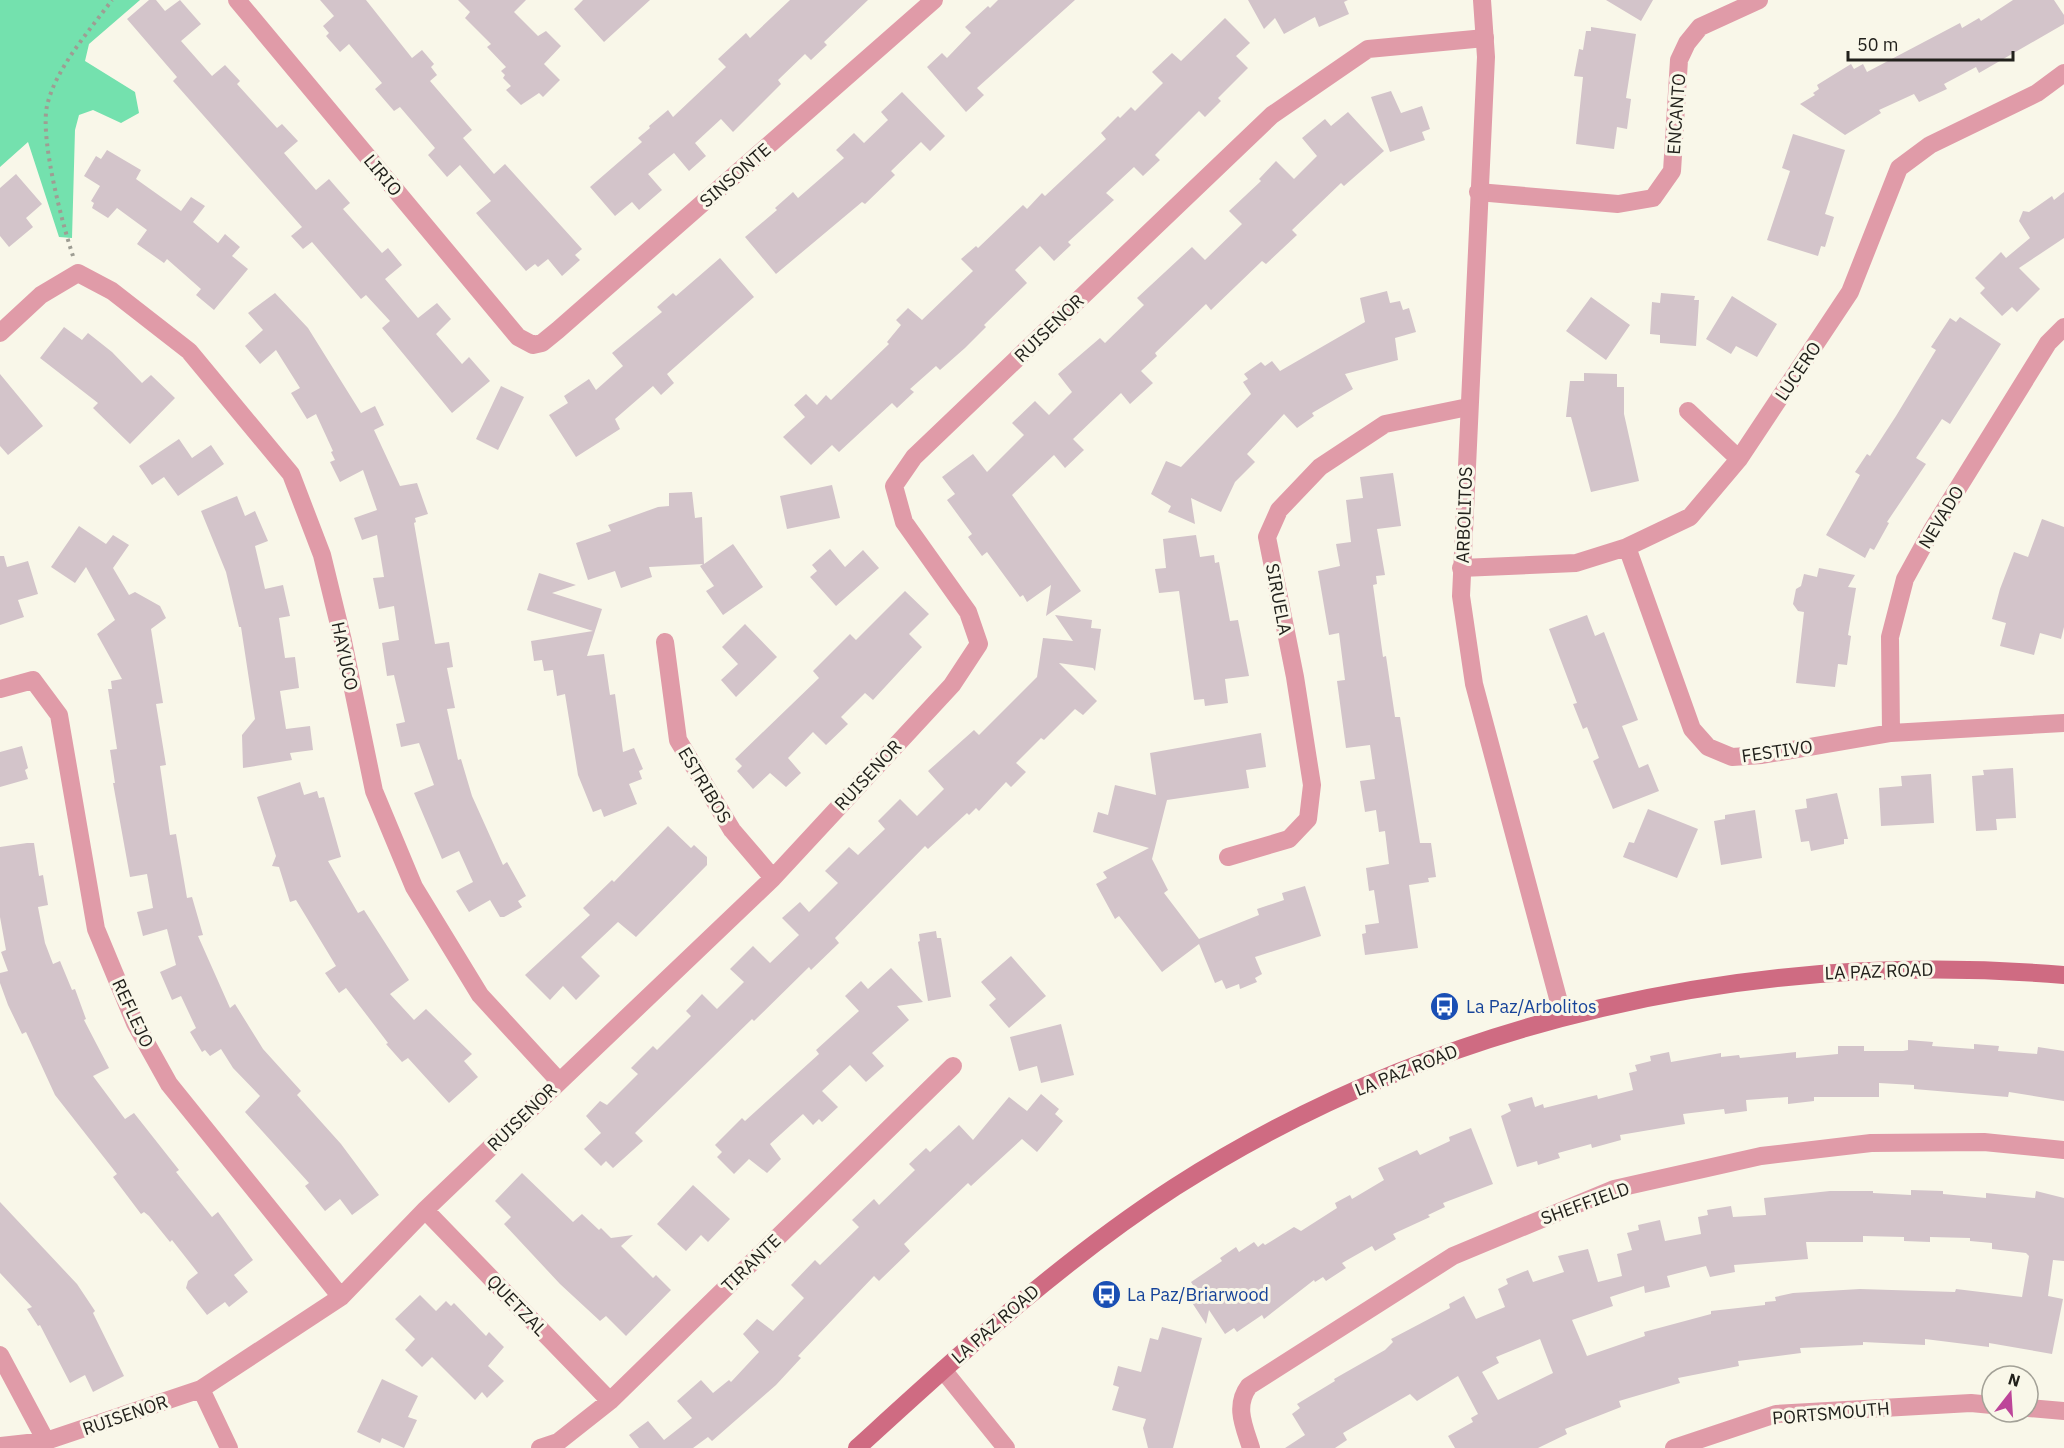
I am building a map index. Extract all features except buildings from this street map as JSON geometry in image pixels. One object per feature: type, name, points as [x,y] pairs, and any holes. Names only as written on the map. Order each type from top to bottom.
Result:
[{"type":"main road","name":"LA PAZ ROAD","points":[[857,1448],[1026,1297],[1078,1256],[1174,1188],[1233,1152],[1321,1106],[1393,1074],[1463,1047],[1563,1017],[1653,995],[1779,976],[1925,968],[2064,975]]},
{"type":"street","name":"LIRIO","points":[[237,0],[518,337],[533,345]]},
{"type":"street","name":"SINSONTE","points":[[533,345],[542,344],[934,0]]},
{"type":"street","name":"ARBOLITOS","points":[[1482,0],[1485,38],[1461,568],[1465,630],[1474,684],[1563,1017]]},
{"type":"street","name":"ENCANTO","points":[[1478,192],[1618,204],[1653,198],[1672,171],[1679,60],[1687,43],[1700,27],[1759,0]]},
{"type":"street","name":"RUISENOR","points":[[0,1446],[46,1441],[201,1389],[341,1297],[425,1210],[773,878],[952,685],[979,644],[968,612],[904,522],[894,486],[914,457],[1272,115],[1368,49],[1485,38]]},
{"type":"street","name":"LUCERO","points":[[1461,568],[1576,563],[1627,547],[1690,517],[1739,459],[1850,292],[1899,168],[1930,145],[2037,93],[2064,73]]},
{"type":"street","points":[[0,333],[41,295],[78,273]]},
{"type":"street","name":"HAYUCO","points":[[78,273],[112,291],[189,351],[291,474],[322,555],[374,791],[414,887],[480,995],[560,1081]]},
{"type":"street","name":"NEVADO","points":[[1891,733],[1890,637],[1905,579],[1932,530],[2048,343],[2064,327]]},
{"type":"street","name":"SIRUELA","points":[[1228,857],[1289,838],[1308,819],[1312,785],[1295,677],[1267,537],[1279,510],[1320,467],[1385,424],[1468,407]]},
{"type":"street","points":[[1688,411],[1739,459]]},
{"type":"street","name":"FESTIVO","points":[[1627,547],[1692,729],[1708,747],[1732,757],[1762,755],[1891,733],[2064,723]]},
{"type":"street","name":"ESTRIBOS","points":[[665,642],[678,740],[732,830],[773,878]]},
{"type":"street","name":"REFLEJO","points":[[0,688],[33,680],[59,715],[96,929],[135,1023],[169,1084],[341,1297]]},
{"type":"street","name":"TIRANTE","points":[[540,1448],[558,1442],[610,1401],[953,1066]]},
{"type":"street","name":"SHEFFIELD","points":[[1251,1448],[1240,1414],[1242,1396],[1249,1386],[1453,1256],[1614,1189],[1761,1156],[1871,1143],[1984,1142],[2064,1150]]},
{"type":"street","name":"QUETZAL","points":[[425,1210],[610,1401]]},
{"type":"street","points":[[0,1355],[46,1441]]},
{"type":"street","points":[[943,1370],[1006,1448]]},
{"type":"street","points":[[201,1389],[229,1448]]},
{"type":"street","name":"PORTSMOUTH","points":[[1674,1448],[1776,1414],[1980,1404]]},
{"type":"street","points":[[2040,1409],[2064,1411]]},
{"type":"path","points":[[78,273],[57,198],[46,133],[47,105],[72,53],[112,0]]},
{"type":"green space","points":[[0,0],[140,0],[89,44],[85,61],[135,92],[139,113],[121,123],[93,110],[79,115],[75,130],[72,238],[59,237],[28,142],[0,167]]},
{"type":"place","name":"La Paz/Arbolitos","points":[[1445,1006]]},
{"type":"place","name":"La Paz/Briarwood","points":[[1106,1294]]}]
